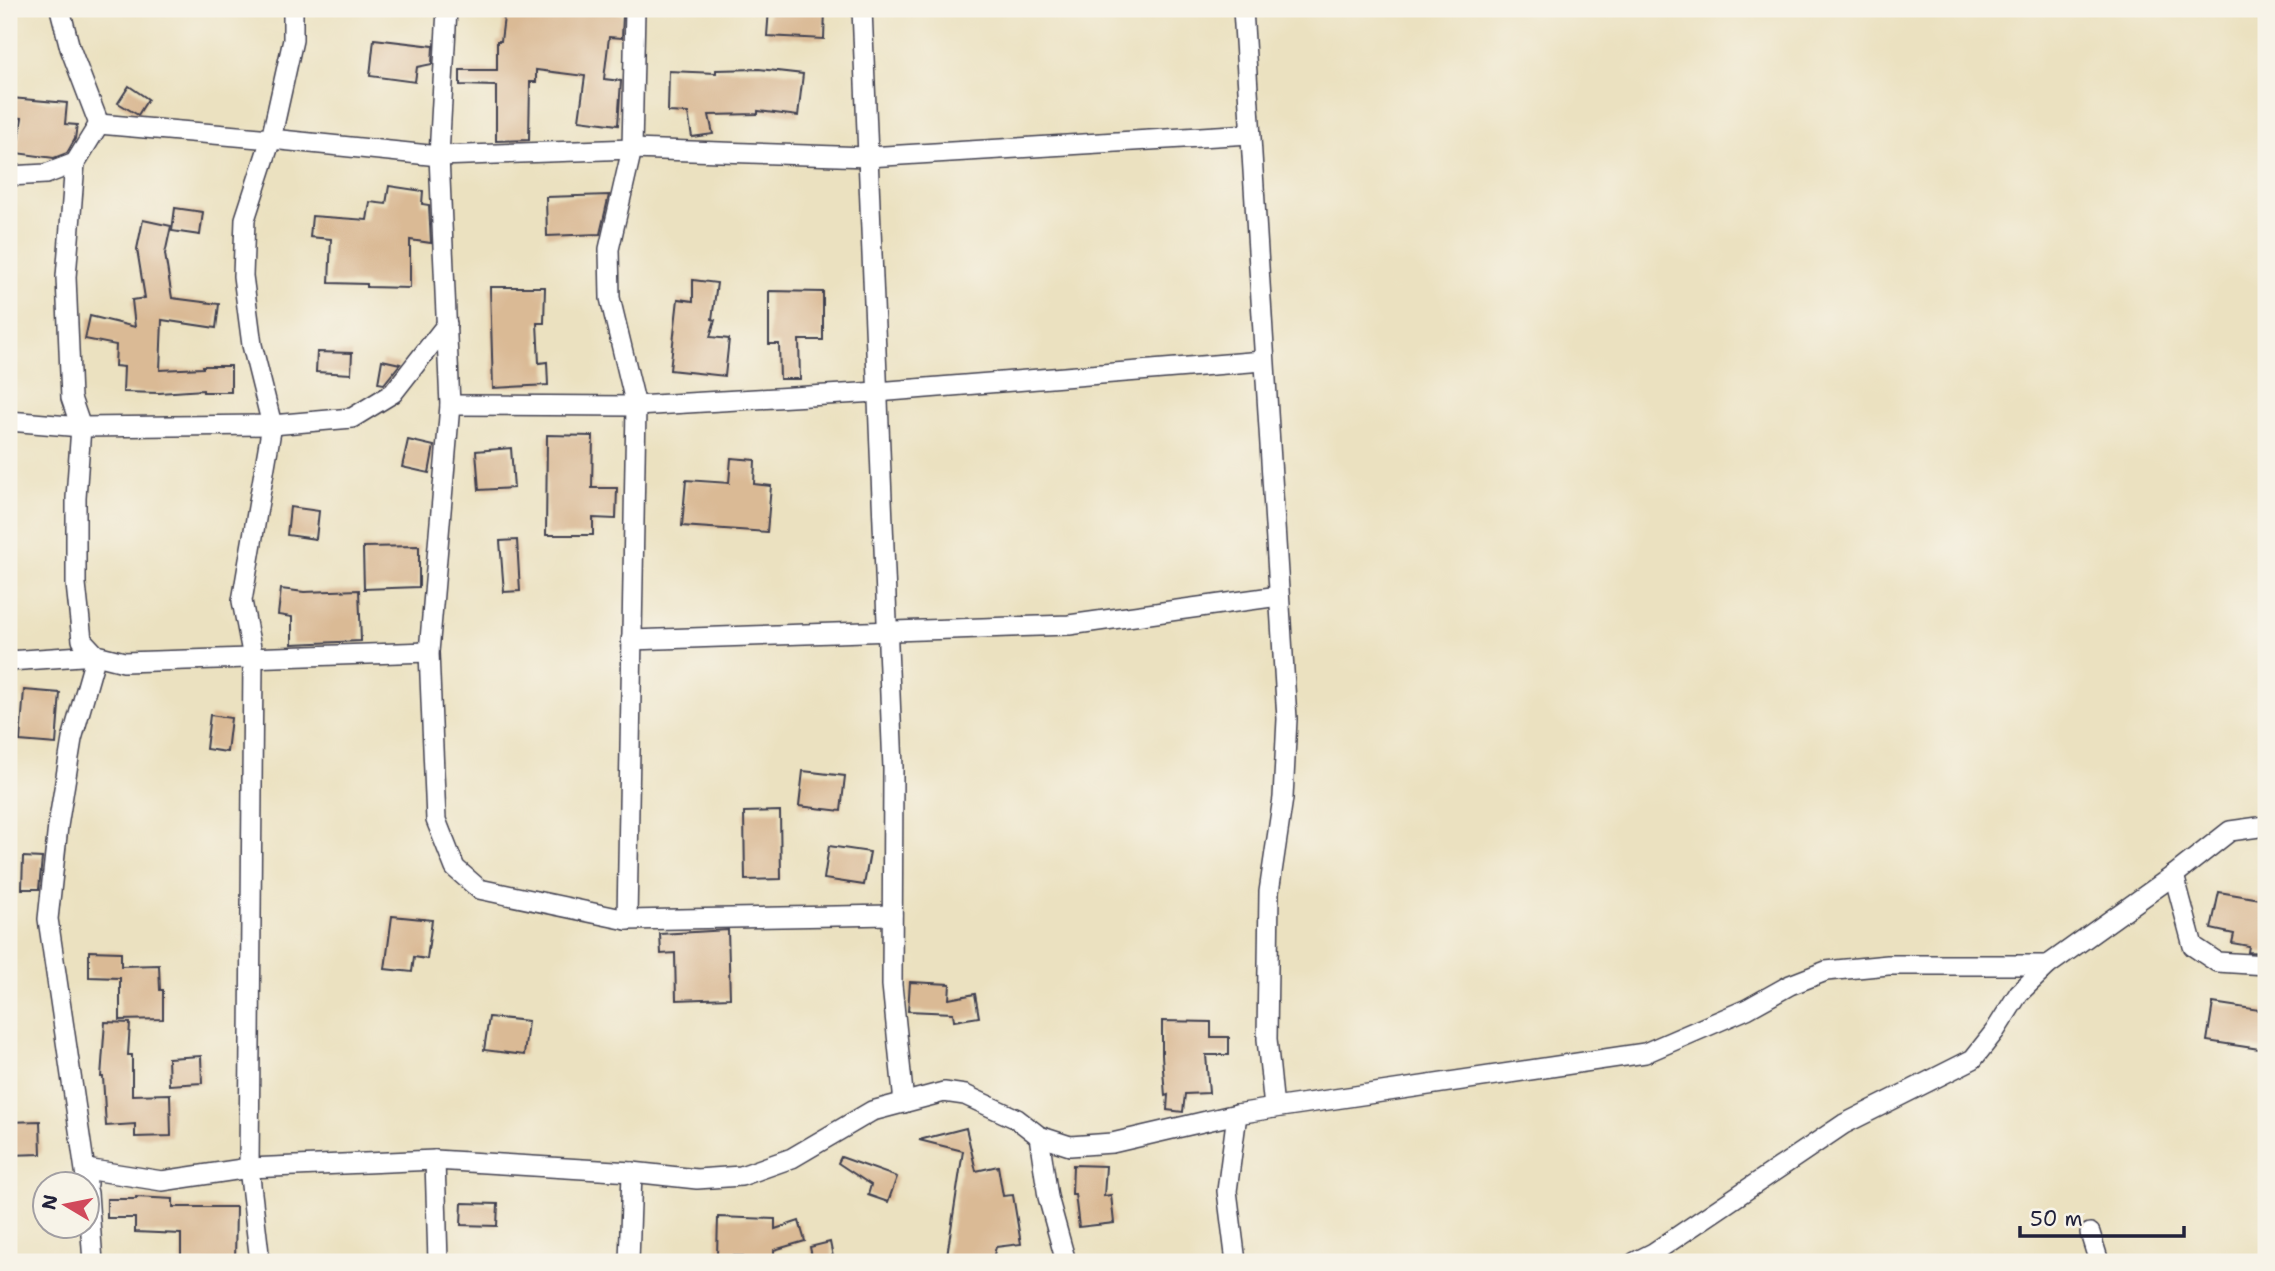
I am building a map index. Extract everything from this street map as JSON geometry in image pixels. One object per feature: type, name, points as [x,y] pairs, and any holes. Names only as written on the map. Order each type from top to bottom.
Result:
[{"type":"street","points":[[60,9],[69,48],[99,124]]},
{"type":"street","points":[[260,1262],[249,1168],[253,658],[242,601],[272,425],[253,345],[243,276],[245,219],[271,139],[293,40],[293,9]]},
{"type":"street","points":[[447,9],[439,156],[450,405],[429,652],[436,820],[455,869],[479,888],[627,920],[892,915]]},
{"type":"street","points":[[627,920],[636,406],[610,298],[609,249],[632,149],[635,9]]},
{"type":"street","points":[[862,9],[893,768],[892,985],[904,1103]]},
{"type":"street","points":[[1243,9],[1287,719],[1283,798],[1269,892],[1267,1038],[1273,1108]]},
{"type":"street","points":[[99,124],[439,156],[632,149],[868,156],[1250,134]]},
{"type":"street","points":[[96,655],[82,640],[76,584],[76,498],[81,427],[71,398],[66,278],[75,163],[99,124]]},
{"type":"street","points":[[9,176],[46,174],[75,163]]},
{"type":"street","points":[[9,421],[81,427],[272,425],[352,418],[393,393],[447,324]]},
{"type":"street","points":[[450,405],[636,406],[877,392],[1264,361]]},
{"type":"street","points":[[631,640],[1069,625],[1279,596]]},
{"type":"street","points":[[9,661],[96,655],[124,662],[429,652]]},
{"type":"street","points":[[85,1170],[48,919],[58,826],[72,739],[96,655]]},
{"type":"street","points":[[1634,1262],[1653,1253],[1844,1124],[1973,1059],[2020,993],[2048,965],[2174,875],[2230,831],[2266,825]]},
{"type":"street","points":[[2174,875],[2193,946],[2217,962],[2266,965]]},
{"type":"street","points":[[102,1177],[162,1181],[249,1168],[435,1160],[632,1172],[697,1179],[741,1176],[792,1158],[872,1111],[944,1092],[965,1095],[1017,1119],[1039,1136],[1070,1146],[1112,1143],[1237,1114],[1645,1053],[1747,1009],[1790,985],[1826,971],[1888,965],[2048,965]]},
{"type":"street","points":[[1236,1262],[1227,1191],[1237,1114]]},
{"type":"street","points":[[1039,1136],[1048,1197],[1066,1262]]},
{"type":"street","points":[[435,1160],[438,1262]]},
{"type":"street","points":[[629,1262],[632,1172]]},
{"type":"street","points":[[2090,1233],[2099,1262]]},
{"type":"street","points":[[91,1240],[93,1262]]},
{"type":"building","points":[[505,9],[579,9],[623,14],[622,38],[609,37],[604,79],[621,81],[618,125],[579,120],[585,76],[536,70],[536,82],[530,82],[529,140],[496,141],[496,86],[460,85],[460,70],[497,70],[497,41],[501,41]]},
{"type":"building","points":[[769,9],[825,9],[824,39],[767,36]]},
{"type":"building","points":[[374,39],[433,46],[432,64],[417,67],[415,82],[370,76]]},
{"type":"building","points":[[759,69],[803,74],[798,116],[758,111],[758,114],[709,115],[713,134],[692,137],[688,113],[668,112],[669,71],[716,73],[716,70]]},
{"type":"building","points":[[129,86],[148,99],[138,115],[118,103]]},
{"type":"building","points":[[11,98],[67,103],[65,124],[77,125],[75,139],[67,153],[54,158],[16,153],[22,118],[9,117]]},
{"type":"building","points":[[389,186],[423,191],[422,204],[429,205],[431,243],[410,240],[410,288],[329,283],[331,239],[310,237],[312,216],[367,220],[370,202],[386,204]]},
{"type":"building","points":[[609,195],[600,234],[547,236],[546,197]]},
{"type":"building","points":[[175,208],[203,212],[200,235],[172,231]]},
{"type":"building","points":[[143,220],[171,226],[165,254],[172,298],[219,304],[216,328],[162,320],[160,370],[231,366],[231,392],[123,392],[124,367],[115,366],[116,345],[85,339],[90,316],[135,327],[132,300],[145,298],[137,249]]},
{"type":"building","points":[[693,280],[717,283],[712,319],[715,320],[710,337],[729,339],[725,376],[670,370],[678,299],[693,301]]},
{"type":"building","points":[[490,287],[545,287],[544,323],[537,323],[539,363],[547,362],[548,385],[493,388]]},
{"type":"building","points":[[769,291],[823,292],[823,340],[799,340],[800,379],[780,379],[779,344],[769,344]]},
{"type":"building","points":[[317,352],[352,353],[351,374],[316,372]]},
{"type":"building","points":[[382,360],[400,364],[384,384],[378,383]]},
{"type":"building","points":[[547,435],[593,436],[592,488],[617,488],[616,519],[593,518],[593,535],[546,535]]},
{"type":"building","points":[[408,440],[434,446],[429,473],[402,467]]},
{"type":"building","points":[[511,448],[514,488],[479,490],[476,451]]},
{"type":"building","points":[[731,458],[755,460],[754,484],[771,486],[767,532],[682,526],[686,480],[729,483]]},
{"type":"building","points":[[290,507],[319,511],[316,539],[287,535]]},
{"type":"building","points":[[517,540],[520,591],[504,592],[500,541]]},
{"type":"building","points":[[419,546],[419,587],[364,589],[363,547]]},
{"type":"building","points":[[281,589],[304,592],[359,590],[361,641],[292,644],[292,617],[278,615]]},
{"type":"building","points":[[24,690],[60,693],[56,744],[20,741]]},
{"type":"building","points":[[210,715],[231,718],[227,752],[206,749]]},
{"type":"building","points":[[803,771],[845,776],[841,811],[799,806]]},
{"type":"building","points":[[780,811],[781,879],[745,880],[744,812]]},
{"type":"building","points":[[829,846],[870,852],[864,885],[824,879]]},
{"type":"building","points":[[23,857],[42,858],[39,889],[22,889]]},
{"type":"building","points":[[2219,892],[2266,900],[2266,953],[2248,952],[2249,946],[2232,943],[2234,934],[2211,929]]},
{"type":"building","points":[[392,916],[432,920],[427,959],[414,957],[412,972],[385,969]]},
{"type":"building","points":[[728,930],[730,998],[676,1000],[675,953],[661,954],[660,934]]},
{"type":"building","points":[[89,951],[121,952],[121,966],[159,965],[160,990],[163,990],[163,1019],[120,1020],[120,978],[89,977]]},
{"type":"building","points":[[910,982],[950,984],[949,999],[975,994],[979,1017],[954,1021],[953,1013],[908,1011]]},
{"type":"building","points":[[2213,1003],[2266,1011],[2266,1050],[2207,1041]]},
{"type":"building","points":[[489,1017],[528,1021],[524,1055],[484,1050]]},
{"type":"building","points":[[1162,1021],[1211,1022],[1211,1037],[1229,1037],[1229,1055],[1206,1055],[1209,1093],[1185,1094],[1183,1112],[1167,1110]]},
{"type":"building","points":[[105,1022],[130,1023],[128,1055],[132,1055],[132,1095],[170,1094],[171,1136],[135,1137],[135,1124],[106,1126],[101,1077]]},
{"type":"building","points":[[201,1056],[202,1083],[169,1085],[168,1058]]},
{"type":"building","points":[[40,1121],[41,1154],[9,1155],[9,1122]]},
{"type":"building","points":[[966,1128],[976,1171],[998,1166],[1003,1196],[1013,1195],[1021,1244],[996,1247],[992,1262],[946,1262],[963,1151],[919,1140]]},
{"type":"building","points":[[841,1157],[897,1177],[888,1202],[868,1195],[871,1185],[838,1163]]},
{"type":"building","points":[[1073,1165],[1106,1166],[1104,1196],[1111,1195],[1114,1223],[1079,1227],[1075,1194],[1072,1194]]},
{"type":"building","points":[[107,1199],[173,1199],[173,1207],[236,1207],[235,1262],[181,1262],[181,1234],[135,1232],[135,1218],[107,1218]]},
{"type":"building","points":[[462,1203],[498,1204],[497,1226],[461,1225]]},
{"type":"building","points":[[718,1217],[775,1219],[775,1229],[799,1221],[805,1241],[774,1250],[774,1260],[717,1256]]},
{"type":"building","points":[[830,1242],[834,1262],[813,1262],[810,1247]]}]
